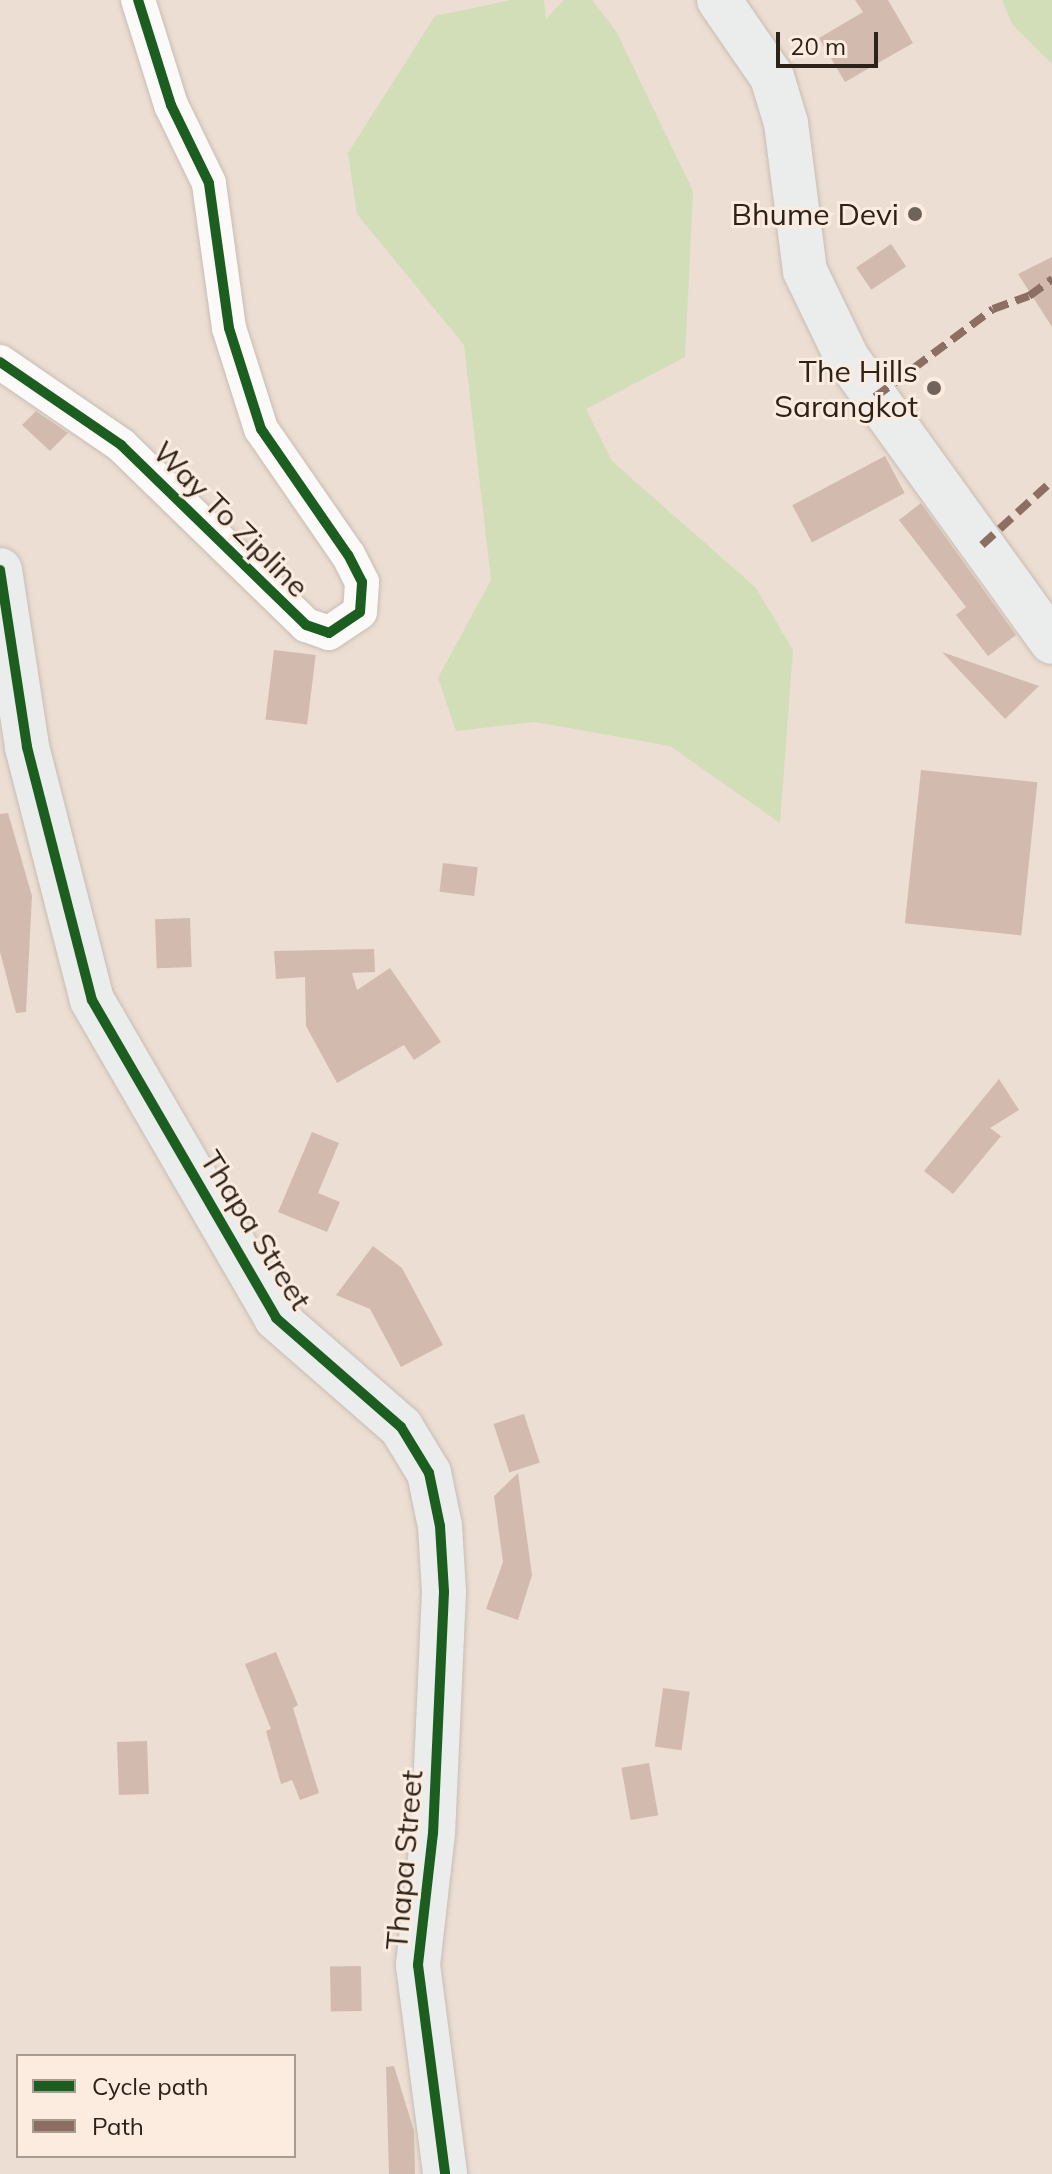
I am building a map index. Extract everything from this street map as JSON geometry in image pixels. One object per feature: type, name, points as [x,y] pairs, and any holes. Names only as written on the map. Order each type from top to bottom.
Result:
[{"type":"street","name":"Way To Zipline","points":[[0,362],[121,445],[306,625],[329,633],[360,612],[362,582],[348,555],[261,429],[229,328],[209,183],[171,105],[138,0]]},
{"type":"street","points":[[719,0],[772,77],[786,123],[805,271],[847,358],[1052,642]]},
{"type":"street","name":"Thapa Street","points":[[0,570],[27,747],[92,1000],[276,1318],[401,1427],[429,1473],[440,1526],[444,1592],[433,1833],[418,1965],[445,2174]]},
{"type":"green space","points":[[511,0],[544,0],[546,19],[564,0],[592,0],[616,31],[693,191],[685,357],[586,409],[612,461],[756,588],[793,650],[780,823],[670,746],[535,722],[456,731],[438,678],[491,580],[464,345],[357,214],[348,153],[435,16]]},
{"type":"green space","points":[[1002,0],[1052,0],[1052,64],[1012,24]]},
{"type":"building","points":[[855,0],[888,0],[913,43],[845,82],[819,38],[863,12]]},
{"type":"building","points":[[891,244],[906,266],[871,290],[856,267]]},
{"type":"building","points":[[1052,257],[1052,327],[1018,274]]},
{"type":"building","points":[[36,411],[68,433],[50,451],[22,425]]},
{"type":"building","points":[[885,456],[905,493],[812,542],[792,505]]},
{"type":"building","points":[[921,503],[1016,635],[988,656],[956,615],[966,607],[899,520]]},
{"type":"building","points":[[274,650],[316,655],[307,725],[265,719]]},
{"type":"building","points":[[942,652],[1039,686],[1005,719]]},
{"type":"building","points":[[921,770],[1037,782],[1021,935],[905,923]]},
{"type":"building","points":[[8,813],[32,896],[26,1012],[16,1013],[0,952],[0,814]]},
{"type":"building","points":[[443,863],[478,867],[474,896],[439,892]]},
{"type":"building","points":[[190,918],[192,967],[157,968],[155,919]]},
{"type":"building","points":[[374,949],[375,972],[352,973],[357,990],[390,968],[441,1042],[414,1060],[404,1045],[337,1083],[306,1026],[305,977],[276,979],[274,951]]},
{"type":"building","points":[[999,1079],[1019,1110],[990,1128],[1001,1136],[953,1194],[924,1171]]},
{"type":"building","points":[[312,1132],[339,1143],[318,1193],[340,1202],[327,1232],[278,1212]]},
{"type":"building","points":[[373,1246],[402,1268],[443,1345],[401,1367],[370,1309],[336,1295]]},
{"type":"building","points":[[524,1414],[540,1463],[509,1472],[494,1424]]},
{"type":"building","points":[[518,1473],[532,1575],[518,1620],[486,1609],[503,1562],[494,1496]]},
{"type":"building","points":[[276,1652],[298,1705],[293,1708],[319,1793],[300,1800],[292,1780],[281,1784],[266,1731],[271,1729],[245,1664]]},
{"type":"building","points":[[663,1688],[690,1692],[682,1750],[655,1746]]},
{"type":"building","points":[[147,1741],[149,1794],[119,1795],[117,1742]]},
{"type":"building","points":[[649,1763],[658,1815],[631,1820],[621,1768]]},
{"type":"building","points":[[361,1966],[362,2011],[331,2012],[330,1967]]},
{"type":"building","points":[[394,2066],[414,2131],[415,2174],[389,2174],[386,2067]]},
{"type":"marked path","points":[[875,397],[993,309],[1029,296],[1052,279]]},
{"type":"marked path","points":[[982,545],[1052,481]]},
{"type":"cycle path","points":[[0,362],[121,445],[306,625],[329,633],[360,612],[362,582],[348,555],[261,429],[229,328],[209,183],[171,105],[138,0]]},
{"type":"cycle path","points":[[0,570],[27,747],[92,1000],[276,1318],[401,1427],[429,1473],[440,1526],[444,1592],[433,1833],[418,1965],[445,2174]]},
{"type":"place","name":"Bhume Devi","points":[[915,214]]},
{"type":"place","name":"The Hills Sarangkot","points":[[934,388]]}]
